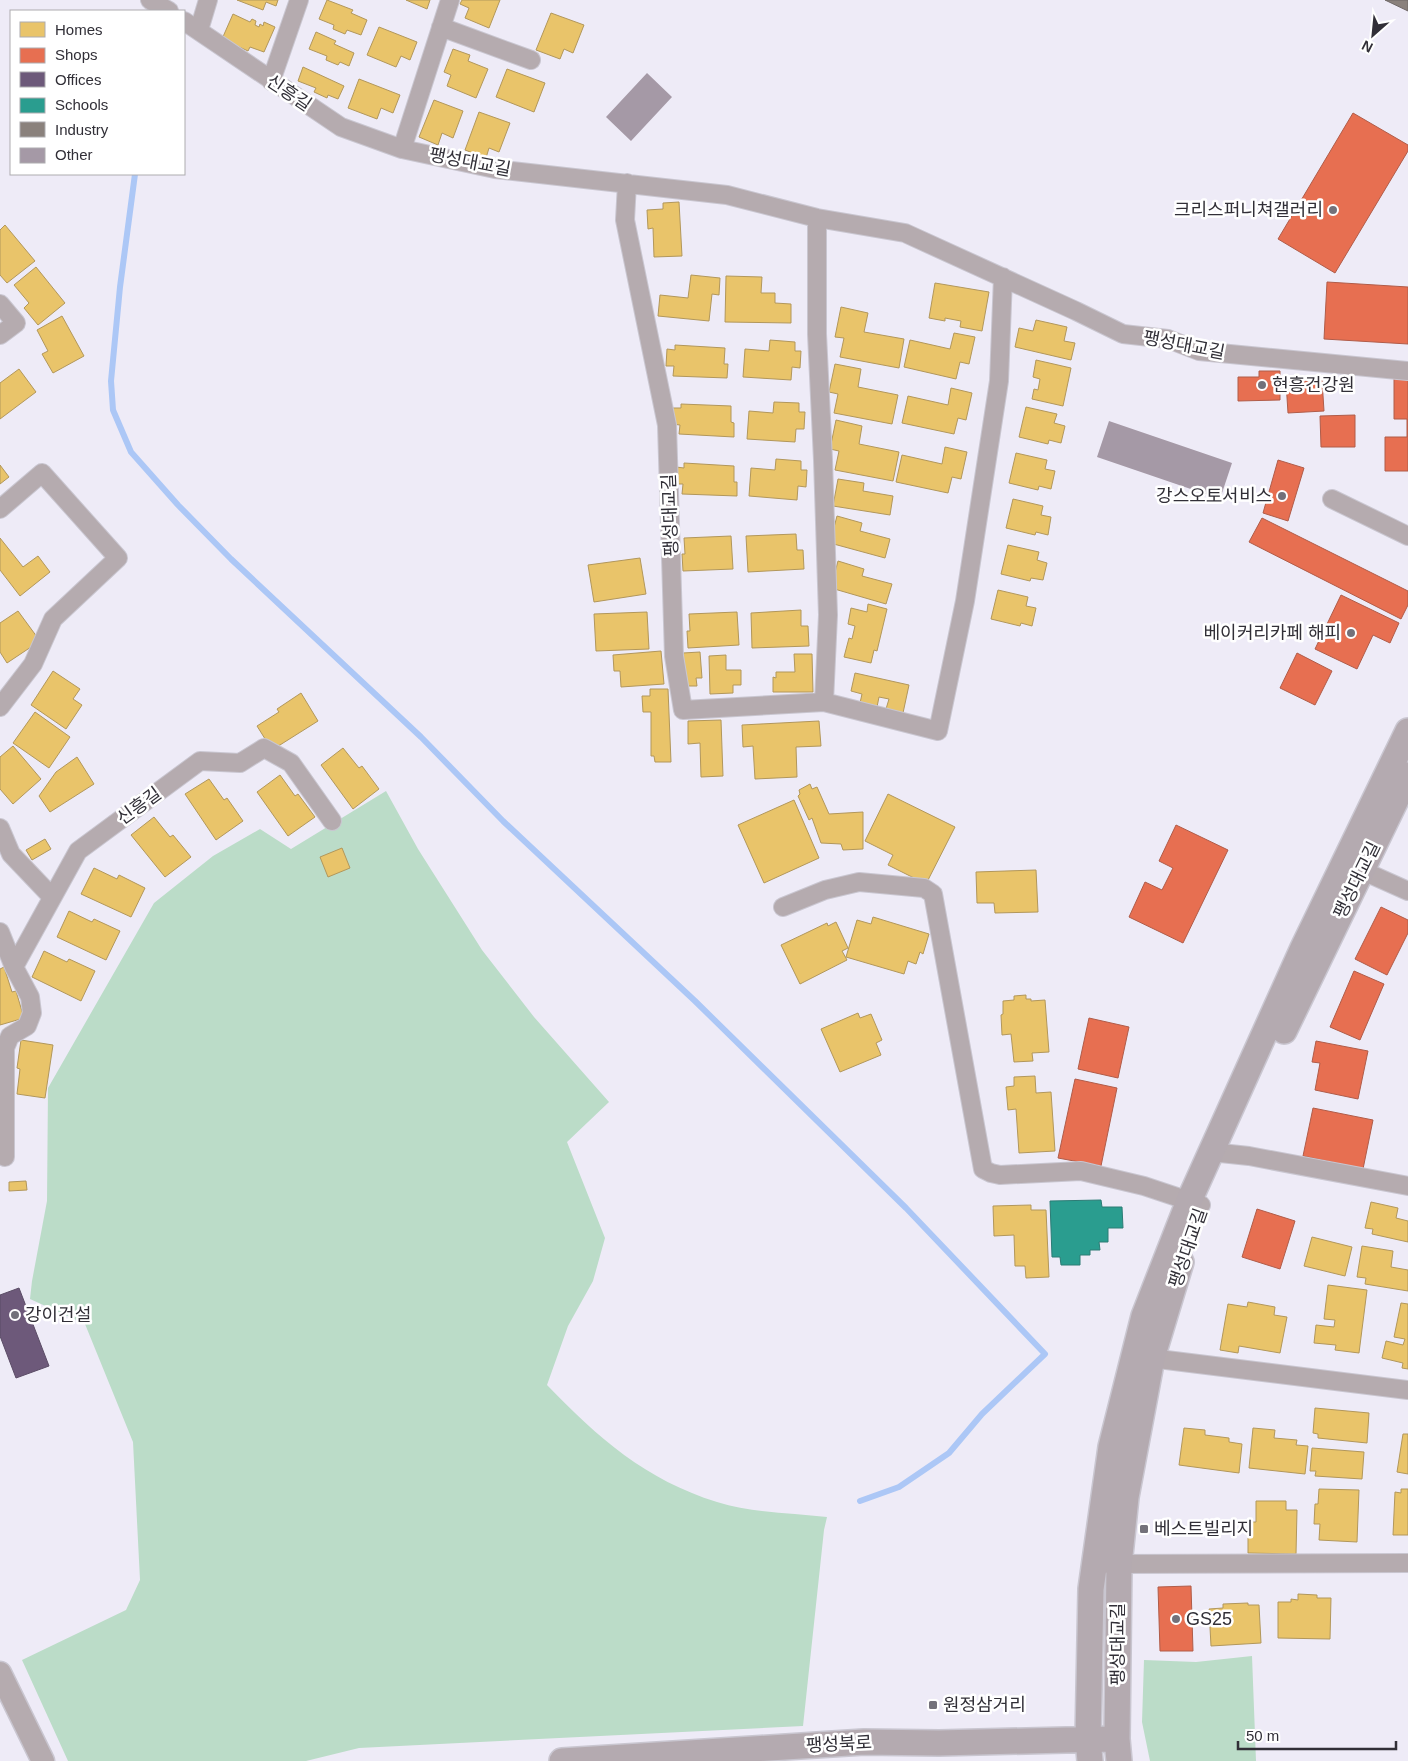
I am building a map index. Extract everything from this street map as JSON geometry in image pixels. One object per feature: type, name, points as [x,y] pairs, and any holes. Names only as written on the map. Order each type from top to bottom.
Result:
[{"type":"main road","points":[[1353,866],[1408,731]]},
{"type":"main road","name":"팽성대교길","points":[[1118,1750],[1107,1564],[1126,1497],[1143,1357],[1184,1250],[1195,1203],[1353,866],[1408,775]]},
{"type":"main road","points":[[1089,1750],[1091,1589],[1107,1564]]},
{"type":"main road","name":"팽성북로","points":[[562,1761],[864,1742],[939,1742],[1118,1750]]},
{"type":"main road","points":[[700,1752],[737,1761]]},
{"type":"street","points":[[199,30],[208,0]]},
{"type":"street","points":[[271,81],[299,0]]},
{"type":"street","points":[[402,149],[450,0]]},
{"type":"street","name":"신흥길","points":[[185,21],[341,127],[402,149]]},
{"type":"street","points":[[441,27],[531,60]]},
{"type":"street","name":"팽성대교길","points":[[402,149],[495,169],[727,196],[817,218],[905,233],[1123,334],[1168,339],[1199,351],[1408,371]]},
{"type":"street","name":"팽성대교길","points":[[627,183],[626,220],[667,425],[674,656],[684,710],[824,702],[938,731],[965,601],[999,381],[1003,277]]},
{"type":"street","points":[[817,218],[817,334],[824,460],[828,615],[824,702]]},
{"type":"street","points":[[0,304],[16,323],[0,335]]},
{"type":"street","points":[[0,509],[42,473],[118,558],[53,619],[33,664],[0,706]]},
{"type":"street","points":[[1332,499],[1408,536]]},
{"type":"street","name":"신흥길","points":[[14,967],[78,851],[200,761],[240,763],[264,748],[291,763],[332,821]]},
{"type":"street","points":[[0,828],[6,858],[52,897]]},
{"type":"street","points":[[1353,866],[1408,891]]},
{"type":"street","points":[[783,907],[825,890],[859,882],[924,888],[933,894],[982,1169],[1000,1175],[1081,1171],[1144,1186],[1195,1203]]},
{"type":"street","points":[[0,932],[14,967],[30,997],[32,1013],[27,1026],[10,1036],[5,1048],[5,1157]]},
{"type":"street","points":[[1218,1153],[1249,1156],[1408,1186]]},
{"type":"street","points":[[1143,1357],[1408,1390]]},
{"type":"street","points":[[1107,1564],[1408,1563]]},
{"type":"street","points":[[0,1673],[43,1761]]},
{"type":"green space","points":[[386,791],[418,849],[482,950],[534,1017],[609,1102],[567,1142],[605,1238],[593,1281],[568,1326],[547,1385],[585,1423],[624,1455],[645,1469],[691,1493],[730,1506],[758,1511],[827,1517],[803,1726],[359,1748],[306,1761],[68,1761],[22,1660],[126,1610],[140,1580],[133,1442],[85,1324],[30,1299],[47,1201],[48,1088],[154,903],[213,856],[260,829],[291,849]]},
{"type":"green space","points":[[1252,1656],[1256,1761],[1150,1761],[1142,1722],[1144,1660],[1196,1662]]},
{"type":"building: Homes","points":[[237,0],[278,0],[276,6],[266,2],[263,10]]},
{"type":"building: Homes","points":[[327,0],[353,10],[351,13],[367,20],[361,35],[347,30],[345,34],[333,29],[334,25],[319,19]]},
{"type":"building: Homes","points":[[406,0],[430,0],[427,9]]},
{"type":"building: Homes","points":[[462,0],[500,0],[489,28],[465,18],[469,8],[460,4]]},
{"type":"building: Homes","points":[[551,13],[584,25],[573,53],[564,49],[560,59],[536,50]]},
{"type":"building: Homes","points":[[233,14],[250,22],[252,19],[256,21],[255,25],[259,27],[260,24],[263,26],[264,22],[275,27],[264,52],[250,47],[248,51],[222,39]]},
{"type":"building: Homes","points":[[379,27],[417,42],[410,60],[401,56],[396,67],[367,55]]},
{"type":"building: Homes","points":[[316,32],[336,41],[334,44],[354,53],[349,66],[340,62],[338,65],[326,60],[327,56],[309,49]]},
{"type":"building: Homes","points":[[453,49],[470,55],[468,61],[488,69],[476,98],[447,86],[451,75],[444,72]]},
{"type":"building: Homes","points":[[303,67],[344,86],[338,99],[328,95],[327,98],[314,92],[316,88],[298,81]]},
{"type":"building: Homes","points":[[507,69],[545,83],[534,112],[496,97]]},
{"type":"building: Homes","points":[[359,79],[400,95],[393,113],[381,108],[377,119],[348,108]]},
{"type":"building: Homes","points":[[434,100],[463,111],[453,138],[442,133],[438,145],[419,137]]},
{"type":"building: Homes","points":[[479,112],[510,123],[499,152],[489,148],[486,158],[465,150]]},
{"type":"building: Homes","points":[[679,202],[682,256],[654,257],[653,228],[648,229],[647,210],[663,209],[663,203]]},
{"type":"building: Homes","points":[[5,225],[35,261],[7,283],[0,275],[0,230]]},
{"type":"building: Homes","points":[[36,267],[65,303],[38,325],[24,308],[29,303],[14,285]]},
{"type":"building: Homes","points":[[691,275],[720,278],[719,295],[712,294],[709,321],[658,316],[660,295],[688,298]]},
{"type":"building: Homes","points":[[726,276],[762,277],[761,293],[775,293],[775,303],[791,304],[791,323],[725,322]]},
{"type":"building: Homes","points":[[935,283],[989,292],[982,331],[960,327],[961,321],[929,318]]},
{"type":"building: Homes","points":[[841,307],[868,313],[864,332],[904,339],[899,368],[840,357],[844,338],[835,337]]},
{"type":"building: Homes","points":[[62,316],[84,356],[53,373],[42,354],[48,351],[37,330]]},
{"type":"building: Homes","points":[[1036,320],[1067,327],[1064,341],[1075,343],[1071,360],[1015,347],[1019,328],[1033,331]]},
{"type":"building: Homes","points":[[954,333],[975,337],[969,364],[960,362],[956,379],[904,367],[910,340],[950,349]]},
{"type":"building: Homes","points":[[770,340],[795,342],[795,351],[801,351],[800,368],[792,367],[791,380],[743,377],[745,349],[769,351]]},
{"type":"building: Homes","points":[[675,345],[725,348],[724,364],[728,364],[727,378],[673,376],[674,366],[666,366],[667,349],[675,350]]},
{"type":"building: Homes","points":[[1036,360],[1071,368],[1063,406],[1032,399],[1034,389],[1038,390],[1040,379],[1033,377]]},
{"type":"building: Homes","points":[[835,364],[861,369],[858,387],[898,395],[892,424],[834,413],[838,394],[829,392]]},
{"type":"building: Homes","points":[[19,369],[36,392],[0,419],[0,383]]},
{"type":"building: Homes","points":[[951,388],[972,393],[966,420],[958,418],[954,434],[902,423],[908,396],[948,405]]},
{"type":"building: Homes","points":[[774,402],[799,403],[799,412],[805,412],[804,429],[796,429],[795,442],[747,439],[749,411],[773,413]]},
{"type":"building: Homes","points":[[681,404],[731,406],[731,422],[734,423],[734,437],[679,434],[680,425],[672,424],[673,408],[681,408]]},
{"type":"building: Homes","points":[[1026,407],[1057,414],[1054,423],[1065,426],[1061,443],[1049,440],[1048,444],[1019,437]]},
{"type":"building: Homes","points":[[836,420],[862,426],[859,444],[899,452],[893,481],[835,470],[839,451],[830,449]]},
{"type":"building: Homes","points":[[945,447],[967,452],[961,479],[952,477],[948,493],[896,482],[902,455],[942,464]]},
{"type":"building: Homes","points":[[1016,453],[1047,460],[1045,469],[1055,471],[1051,489],[1039,486],[1038,490],[1009,483]]},
{"type":"building: Homes","points":[[776,459],[801,461],[801,470],[807,470],[806,487],[798,486],[797,500],[749,496],[751,468],[775,470]]},
{"type":"building: Homes","points":[[684,463],[734,466],[734,482],[737,482],[737,496],[682,494],[683,484],[676,484],[676,467],[684,468]]},
{"type":"building: Homes","points":[[0,465],[9,477],[0,484]]},
{"type":"building: Homes","points":[[838,479],[864,483],[863,491],[893,496],[890,515],[833,506]]},
{"type":"building: Homes","points":[[1013,499],[1043,506],[1041,515],[1051,517],[1048,535],[1036,532],[1035,535],[1006,528]]},
{"type":"building: Homes","points":[[837,516],[862,523],[860,531],[890,539],[885,558],[830,543]]},
{"type":"building: Homes","points":[[796,534],[797,550],[803,550],[804,569],[748,572],[746,536]]},
{"type":"building: Homes","points":[[731,536],[733,569],[683,571],[682,554],[685,554],[684,538]]},
{"type":"building: Homes","points":[[0,538],[23,567],[38,556],[50,572],[20,596],[0,570]]},
{"type":"building: Homes","points":[[1008,545],[1039,552],[1037,560],[1047,563],[1043,580],[1031,578],[1030,581],[1001,574]]},
{"type":"building: Homes","points":[[640,558],[646,594],[594,602],[588,565]]},
{"type":"building: Homes","points":[[838,561],[864,569],[862,576],[892,584],[886,604],[831,588]]},
{"type":"building: Homes","points":[[998,590],[1028,597],[1026,606],[1036,608],[1032,626],[1021,623],[1020,626],[991,619]]},
{"type":"building: Homes","points":[[868,604],[887,609],[877,651],[874,650],[871,663],[844,657],[849,638],[852,639],[855,626],[848,624],[851,608],[867,612]]},
{"type":"building: Homes","points":[[801,610],[801,626],[808,626],[809,646],[752,648],[751,613]]},
{"type":"building: Homes","points":[[18,611],[40,641],[7,663],[0,652],[0,623]]},
{"type":"building: Homes","points":[[647,612],[649,649],[596,651],[594,614]]},
{"type":"building: Homes","points":[[737,612],[739,645],[688,648],[689,614]]},
{"type":"building: Homes","points":[[661,651],[664,684],[621,687],[620,671],[614,671],[613,655]]},
{"type":"building: Homes","points":[[700,652],[702,678],[696,678],[697,686],[685,686],[683,653]]},
{"type":"building: Homes","points":[[794,654],[812,654],[813,692],[773,692],[773,677],[776,678],[776,672],[795,672]]},
{"type":"building: Homes","points":[[726,655],[726,670],[741,670],[741,685],[733,685],[733,693],[710,694],[709,656]]},
{"type":"building: Homes","points":[[53,671],[80,689],[73,699],[82,705],[66,729],[31,705]]},
{"type":"building: Homes","points":[[855,673],[909,685],[903,713],[886,709],[889,699],[879,697],[877,707],[860,703],[862,694],[851,691]]},
{"type":"building: Homes","points":[[650,689],[668,689],[671,762],[655,762],[654,756],[651,756],[651,712],[643,712],[642,696],[650,696]]},
{"type":"building: Homes","points":[[301,693],[318,721],[272,750],[257,726],[279,712],[277,709]]},
{"type":"building: Homes","points":[[35,712],[70,737],[49,768],[13,743]]},
{"type":"building: Homes","points":[[721,720],[723,776],[701,777],[700,743],[688,744],[688,721]]},
{"type":"building: Homes","points":[[819,721],[821,746],[796,747],[797,777],[755,779],[753,746],[743,747],[742,725]]},
{"type":"building: Homes","points":[[13,746],[41,779],[13,804],[0,789],[0,757]]},
{"type":"building: Homes","points":[[343,748],[359,768],[362,766],[379,789],[353,809],[321,765]]},
{"type":"building: Homes","points":[[77,757],[94,784],[50,812],[39,796],[56,772]]},
{"type":"building: Homes","points":[[280,775],[295,796],[298,794],[315,817],[288,836],[257,792]]},
{"type":"building: Homes","points":[[209,779],[224,800],[227,798],[243,821],[216,840],[185,794]]},
{"type":"building: Homes","points":[[810,784],[812,789],[817,787],[829,814],[863,812],[863,849],[843,850],[841,844],[821,843],[812,818],[809,820],[798,796],[800,794],[799,790]]},
{"type":"building: Homes","points":[[888,794],[955,827],[926,884],[888,865],[893,855],[865,841]]},
{"type":"building: Homes","points":[[794,800],[819,858],[764,883],[738,825]]},
{"type":"building: Homes","points":[[154,817],[170,837],[173,835],[191,857],[165,877],[131,835]]},
{"type":"building: Homes","points":[[45,839],[51,849],[32,860],[26,850]]},
{"type":"building: Homes","points":[[342,848],[350,868],[328,877],[320,857]]},
{"type":"building: Homes","points":[[94,868],[117,879],[119,875],[145,888],[131,917],[81,894]]},
{"type":"building: Homes","points":[[1036,870],[1038,912],[995,913],[994,903],[977,903],[976,872]]},
{"type":"building: Homes","points":[[69,911],[92,922],[94,919],[120,931],[106,960],[57,937]]},
{"type":"building: Homes","points":[[873,917],[929,934],[923,954],[920,952],[916,964],[908,961],[904,974],[846,957],[857,920],[871,924]]},
{"type":"building: Homes","points":[[836,922],[848,948],[842,951],[847,960],[800,984],[781,945],[827,923],[828,926]]},
{"type":"building: Homes","points":[[44,951],[67,962],[69,959],[95,971],[81,1001],[32,977]]},
{"type":"building: Homes","points":[[4,967],[12,992],[16,991],[24,1018],[0,1025],[0,969]]},
{"type":"building: Homes","points":[[1026,995],[1026,999],[1031,999],[1031,1001],[1045,1000],[1049,1052],[1032,1053],[1033,1061],[1014,1062],[1011,1034],[1002,1035],[1001,1015],[1003,1014],[1003,1001],[1014,1000],[1014,996]]},
{"type":"building: Homes","points":[[858,1013],[860,1018],[871,1014],[882,1040],[876,1043],[881,1055],[840,1072],[821,1029]]},
{"type":"building: Homes","points":[[21,1040],[53,1045],[45,1098],[17,1094],[20,1069],[17,1068]]},
{"type":"building: Homes","points":[[1035,1076],[1036,1093],[1051,1092],[1055,1151],[1019,1153],[1016,1109],[1008,1110],[1006,1087],[1014,1086],[1014,1077]]},
{"type":"building: Homes","points":[[26,1181],[27,1190],[9,1191],[9,1182]]},
{"type":"building: Homes","points":[[1371,1202],[1398,1208],[1396,1218],[1408,1221],[1408,1242],[1372,1234],[1373,1229],[1365,1228]]},
{"type":"building: Homes","points":[[1031,1205],[1031,1210],[1046,1210],[1049,1277],[1026,1278],[1025,1266],[1015,1266],[1014,1235],[994,1236],[993,1206]]},
{"type":"building: Homes","points":[[1312,1237],[1352,1247],[1345,1276],[1304,1266]]},
{"type":"building: Homes","points":[[1362,1246],[1393,1251],[1391,1267],[1408,1270],[1408,1291],[1365,1284],[1366,1278],[1357,1277]]},
{"type":"building: Homes","points":[[1328,1285],[1367,1290],[1359,1353],[1335,1350],[1336,1345],[1314,1343],[1316,1325],[1334,1327],[1335,1320],[1324,1319]]},
{"type":"building: Homes","points":[[1248,1302],[1275,1307],[1274,1315],[1287,1317],[1280,1353],[1239,1346],[1238,1353],[1220,1350],[1228,1304],[1247,1307]]},
{"type":"building: Homes","points":[[1401,1303],[1408,1304],[1408,1369],[1402,1368],[1403,1363],[1382,1358],[1386,1341],[1403,1345],[1405,1339],[1394,1337]]},
{"type":"building: Homes","points":[[1315,1408],[1369,1413],[1367,1443],[1318,1438],[1318,1434],[1313,1433]]},
{"type":"building: Homes","points":[[1184,1428],[1205,1430],[1205,1435],[1229,1438],[1229,1442],[1242,1444],[1239,1473],[1179,1465]]},
{"type":"building: Homes","points":[[1253,1428],[1275,1430],[1274,1438],[1297,1440],[1296,1445],[1308,1446],[1305,1474],[1249,1468]]},
{"type":"building: Homes","points":[[1403,1434],[1408,1434],[1408,1474],[1397,1472]]},
{"type":"building: Homes","points":[[1312,1448],[1364,1452],[1362,1479],[1315,1476],[1316,1471],[1310,1471]]},
{"type":"building: Homes","points":[[1319,1489],[1359,1490],[1357,1542],[1319,1540],[1320,1524],[1314,1524],[1315,1504],[1318,1504]]},
{"type":"building: Homes","points":[[1401,1489],[1408,1489],[1408,1535],[1393,1535],[1395,1492],[1401,1493]]},
{"type":"building: Homes","points":[[1256,1501],[1286,1501],[1286,1510],[1297,1510],[1296,1554],[1248,1553],[1248,1522],[1256,1522]]},
{"type":"building: Homes","points":[[1298,1594],[1317,1595],[1317,1598],[1331,1598],[1330,1639],[1278,1638],[1278,1602],[1291,1602],[1291,1599],[1298,1600]]},
{"type":"building: Homes","points":[[1248,1603],[1248,1605],[1259,1605],[1261,1643],[1211,1646],[1209,1609],[1223,1608],[1223,1604]]},
{"type":"building: Shops","points":[[1353,113],[1408,145],[1408,151],[1335,273],[1278,239]]},
{"type":"building: Shops","points":[[1327,282],[1408,287],[1408,344],[1324,339]]},
{"type":"building: Shops","points":[[1259,371],[1280,371],[1280,400],[1238,401],[1238,377],[1259,377]]},
{"type":"building: Shops","points":[[1394,376],[1408,376],[1408,471],[1385,471],[1385,437],[1407,437],[1407,419],[1394,419]]},
{"type":"building: Shops","points":[[1322,380],[1324,411],[1288,413],[1286,382]]},
{"type":"building: Shops","points":[[1355,415],[1355,447],[1321,447],[1320,416]]},
{"type":"building: Shops","points":[[1278,460],[1304,468],[1288,521],[1263,513]]},
{"type":"building: Shops","points":[[1262,518],[1408,591],[1408,605],[1401,619],[1249,542]]},
{"type":"building: Shops","points":[[1341,595],[1399,623],[1390,643],[1373,635],[1357,669],[1315,649]]},
{"type":"building: Shops","points":[[1297,653],[1332,671],[1315,705],[1280,688]]},
{"type":"building: Shops","points":[[1176,825],[1228,850],[1183,943],[1129,917],[1145,882],[1162,890],[1173,868],[1159,861]]},
{"type":"building: Shops","points":[[1381,907],[1408,920],[1408,933],[1387,975],[1355,959]]},
{"type":"building: Shops","points":[[1354,971],[1384,984],[1360,1040],[1330,1027]]},
{"type":"building: Shops","points":[[1089,1018],[1129,1027],[1118,1078],[1078,1069]]},
{"type":"building: Shops","points":[[1316,1041],[1368,1051],[1358,1099],[1315,1090],[1320,1063],[1312,1062]]},
{"type":"building: Shops","points":[[1075,1079],[1117,1088],[1101,1166],[1058,1158]]},
{"type":"building: Shops","points":[[1313,1108],[1373,1120],[1363,1169],[1303,1156]]},
{"type":"building: Shops","points":[[1257,1209],[1295,1221],[1280,1269],[1242,1257]]},
{"type":"building: Shops","name":"GS25","points":[[1191,1586],[1193,1651],[1160,1651],[1158,1587]]},
{"type":"building: Offices","name":"강이건설","points":[[19,1288],[49,1366],[16,1378],[0,1336],[0,1295]]},
{"type":"building: Schools","points":[[1101,1200],[1102,1207],[1122,1207],[1123,1228],[1108,1228],[1108,1242],[1099,1242],[1100,1250],[1090,1250],[1090,1255],[1080,1255],[1080,1265],[1061,1265],[1060,1257],[1052,1257],[1050,1201]]},
{"type":"building: Industry","points":[[1385,0],[1408,0],[1408,11]]},
{"type":"building: Other","points":[[647,73],[672,97],[631,141],[606,117]]},
{"type":"building: Other","points":[[1109,421],[1232,463],[1220,499],[1097,457]]},
{"type":"waterway","points":[[135,175],[120,287],[111,381],[113,410],[131,452],[178,505],[231,559],[421,737],[503,821],[695,1001],[906,1208],[1045,1354],[982,1414],[949,1453],[899,1487],[860,1501]]},
{"type":"place","name":"크리스퍼니쳐갤러리","points":[[1333,210]]},
{"type":"place","name":"현흥건강원","points":[[1262,385]]},
{"type":"place","name":"강스오토서비스","points":[[1282,496]]},
{"type":"place","name":"베이커리카페 해피","points":[[1351,633]]},
{"type":"place","name":"강이건설","points":[[15,1315]]},
{"type":"place","name":"베스트빌리지","points":[[1144,1529]]},
{"type":"place","name":"GS25","points":[[1176,1619]]},
{"type":"place","name":"원정삼거리","points":[[933,1705]]}]
